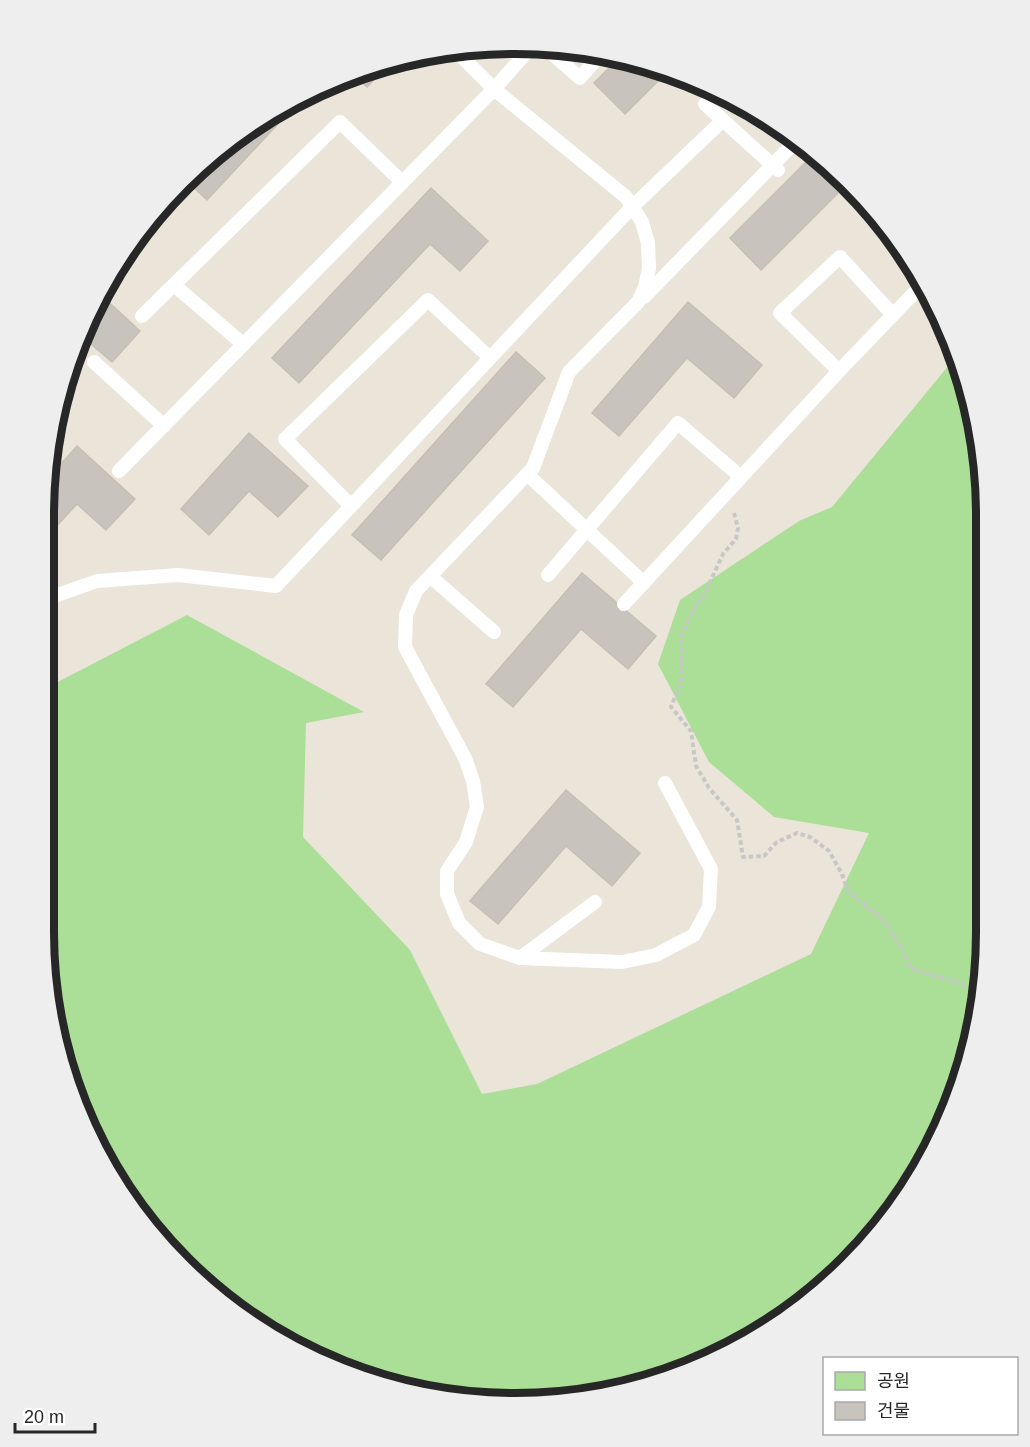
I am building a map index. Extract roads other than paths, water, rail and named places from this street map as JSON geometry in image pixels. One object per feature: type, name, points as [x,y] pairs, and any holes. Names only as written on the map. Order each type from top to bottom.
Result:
[{"type":"lane","points":[[120,471],[525,54]]},
{"type":"lane","points":[[555,56],[580,78],[595,61]]},
{"type":"lane","points":[[462,57],[494,88],[626,197],[642,222],[648,243],[649,268],[645,287],[638,302]]},
{"type":"lane","points":[[705,104],[774,168]]},
{"type":"lane","points":[[54,597],[97,581],[178,575],[276,586],[633,207],[723,121]]},
{"type":"lane","points":[[142,316],[340,122],[402,182]]},
{"type":"lane","points":[[665,783],[711,869],[709,907],[694,935],[656,955],[622,962],[520,958],[480,944],[459,923],[447,894],[447,871],[466,842],[477,807],[473,781],[465,758],[405,647],[406,615],[416,591],[533,468],[569,372],[774,168],[792,146]]},
{"type":"lane","points":[[839,371],[780,313],[840,257],[893,315]]},
{"type":"lane","points":[[174,285],[243,344]]},
{"type":"lane","points":[[624,604],[914,293]]},
{"type":"lane","points":[[351,506],[285,440],[428,300],[490,358]]},
{"type":"lane","points":[[94,362],[164,426]]},
{"type":"lane","points":[[548,575],[678,423],[741,477]]},
{"type":"lane","points":[[527,474],[644,583]]},
{"type":"lane","points":[[430,576],[494,632]]},
{"type":"lane","points":[[520,958],[595,902]]}]
